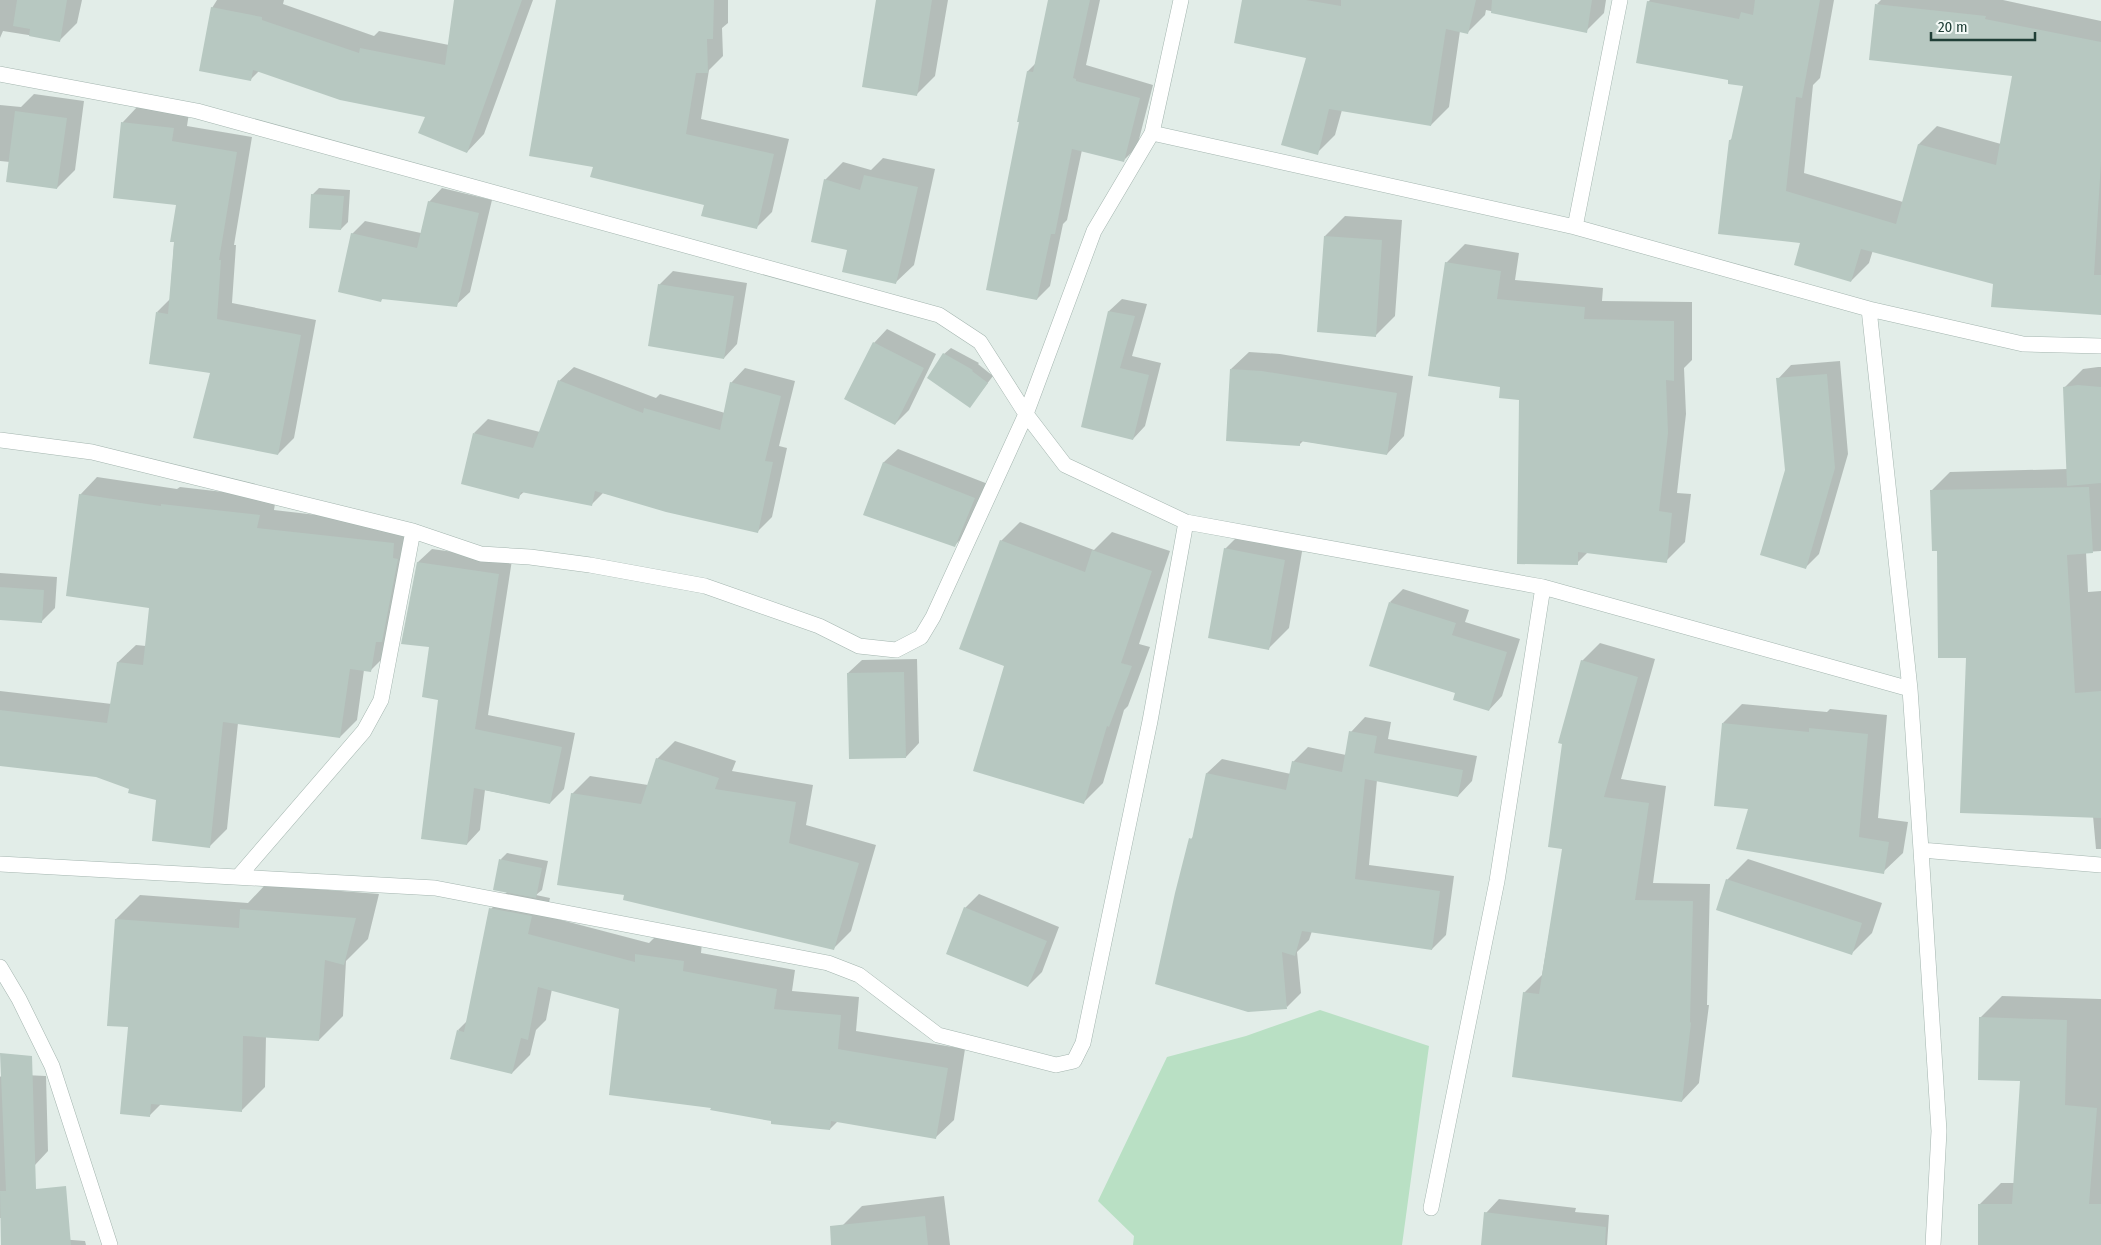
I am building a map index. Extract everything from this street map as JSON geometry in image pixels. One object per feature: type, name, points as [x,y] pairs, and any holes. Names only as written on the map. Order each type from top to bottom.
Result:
[{"type":"street","points":[[0,440],[92,452],[413,531],[481,554],[530,557],[590,565],[705,586],[819,626],[859,646],[896,650],[921,637],[933,617],[1026,414],[1094,231],[1152,133],[1181,0]]},
{"type":"street","points":[[1575,227],[1620,0]]},
{"type":"street","points":[[0,74],[197,111],[939,315],[980,342],[1026,414],[1065,465],[1186,522],[1543,587],[1910,689]]},
{"type":"street","points":[[1152,133],[1575,227],[1869,308],[2023,344],[2101,346]]},
{"type":"street","points":[[1869,308],[1910,689],[1921,850],[1939,1131],[1933,1245]]},
{"type":"street","points":[[0,864],[435,888],[828,964],[859,975],[938,1034],[1056,1065],[1074,1061],[1083,1042],[1150,721],[1186,522]]},
{"type":"street","points":[[239,876],[364,731],[381,700],[413,531]]},
{"type":"street","points":[[1431,1208],[1497,882],[1543,587]]},
{"type":"street","points":[[1921,850],[2101,865]]},
{"type":"street","points":[[0,967],[19,999],[52,1066],[110,1245]]},
{"type":"green space","points":[[1320,1010],[1429,1046],[1402,1245],[1133,1245],[1134,1236],[1098,1201],[1167,1057],[1246,1036]]},
{"type":"building","points":[[17,0],[67,0],[60,42],[29,36],[30,29],[13,26]]},
{"type":"building","points":[[454,0],[522,0],[467,153],[418,133],[425,117],[340,100],[253,70],[251,81],[199,71],[211,7],[262,17],[262,20],[359,53],[360,48],[445,65]]},
{"type":"building","points":[[556,0],[714,0],[713,39],[707,39],[708,73],[696,73],[686,134],[774,154],[757,229],[701,216],[704,205],[590,177],[593,167],[529,156]]},
{"type":"building","points":[[876,0],[932,0],[917,96],[862,87]]},
{"type":"building","points":[[1048,0],[1090,0],[1073,78],[1076,81],[1140,98],[1124,162],[1072,149],[1055,234],[1051,234],[1037,300],[986,290],[1019,122],[1017,122],[1027,71],[1033,72]]},
{"type":"building","points":[[1242,0],[1306,0],[1341,6],[1341,0],[1476,0],[1468,34],[1446,29],[1431,126],[1329,109],[1318,155],[1281,145],[1306,58],[1234,43]]},
{"type":"building","points":[[1492,0],[1592,0],[1587,33],[1491,13]]},
{"type":"building","points":[[1755,0],[1820,0],[1802,98],[1796,97],[1786,191],[1896,224],[1918,144],[1996,165],[2012,76],[1869,60],[1875,4],[1986,16],[1985,19],[2101,42],[2101,162],[2094,275],[2101,275],[2101,315],[1991,307],[1993,284],[1861,249],[1851,282],[1794,265],[1800,243],[1718,234],[1729,140],[1731,140],[1743,86],[1728,84],[1728,80],[1636,63],[1647,1],[1739,19],[1741,12],[1753,15]]},
{"type":"building","points":[[15,111],[67,118],[57,189],[6,182]]},
{"type":"building","points":[[121,122],[174,128],[172,141],[237,152],[219,260],[221,260],[217,319],[301,335],[278,455],[193,438],[210,373],[149,364],[156,312],[168,314],[174,242],[170,242],[176,205],[113,198]]},
{"type":"building","points":[[864,175],[918,187],[896,284],[842,272],[847,250],[811,242],[824,179],[860,190]]},
{"type":"building","points":[[311,194],[344,196],[341,230],[309,228]]},
{"type":"building","points":[[428,201],[479,213],[457,307],[382,299],[381,302],[338,292],[351,233],[417,248]]},
{"type":"building","points":[[1324,236],[1382,240],[1376,337],[1317,332]]},
{"type":"building","points":[[1445,262],[1501,271],[1497,299],[1585,307],[1584,319],[1674,321],[1674,381],[1666,380],[1668,433],[1659,511],[1672,513],[1667,563],[1578,552],[1578,565],[1517,564],[1519,400],[1499,398],[1500,387],[1428,376]]},
{"type":"building","points":[[658,284],[734,296],[724,359],[648,346]]},
{"type":"building","points":[[1108,311],[1135,316],[1120,368],[1149,375],[1133,440],[1081,427]]},
{"type":"building","points":[[873,342],[924,368],[895,425],[844,399]]},
{"type":"building","points":[[943,353],[973,370],[988,383],[970,408],[927,378]]},
{"type":"building","points":[[1230,369],[1262,371],[1397,393],[1387,455],[1300,441],[1300,446],[1226,441]]},
{"type":"building","points":[[1827,374],[1835,468],[1806,569],[1760,555],[1785,470],[1776,378]]},
{"type":"building","points":[[558,380],[643,413],[644,408],[720,430],[730,382],[781,396],[765,461],[773,462],[758,533],[666,512],[595,491],[592,506],[521,492],[519,499],[461,484],[473,433],[533,448]]},
{"type":"building","points":[[2078,385],[2101,387],[2101,483],[2067,486],[2063,387]]},
{"type":"building","points":[[883,462],[975,498],[955,547],[863,515]]},
{"type":"building","points":[[2089,487],[2093,553],[2067,555],[2075,693],[2101,691],[2101,818],[1960,813],[1966,658],[1938,658],[1937,551],[1932,551],[1930,490]]},
{"type":"building","points":[[79,494],[161,506],[161,504],[260,515],[257,528],[394,543],[393,558],[398,559],[382,642],[376,642],[371,672],[350,669],[340,738],[223,722],[210,848],[152,841],[156,800],[128,793],[129,789],[96,777],[0,766],[0,710],[107,723],[117,662],[143,665],[149,608],[66,596]]},
{"type":"building","points":[[1000,540],[1085,572],[1092,550],[1152,571],[1121,663],[1132,666],[1109,727],[1107,726],[1084,804],[973,771],[1004,666],[959,649]]},
{"type":"building","points":[[1224,548],[1285,560],[1269,650],[1208,638]]},
{"type":"building","points":[[417,562],[499,574],[475,729],[562,747],[550,804],[474,788],[467,845],[421,839],[438,700],[422,697],[429,647],[401,644]]},
{"type":"building","points":[[0,587],[44,590],[42,623],[0,620]]},
{"type":"building","points":[[1389,602],[1456,623],[1452,635],[1507,652],[1489,711],[1453,700],[1455,693],[1369,666]]},
{"type":"building","points":[[1581,660],[1638,677],[1604,797],[1649,803],[1635,900],[1693,901],[1691,1023],[1682,1102],[1512,1077],[1523,992],[1539,994],[1562,849],[1548,847],[1562,744],[1558,743]]},
{"type":"building","points":[[904,672],[906,758],[849,759],[847,673]]},
{"type":"building","points":[[1722,723],[1809,732],[1809,728],[1868,734],[1859,837],[1889,842],[1884,874],[1736,849],[1748,809],[1714,806]]},
{"type":"building","points":[[1349,731],[1377,736],[1374,753],[1463,770],[1458,797],[1365,779],[1355,879],[1440,891],[1432,950],[1302,931],[1295,956],[1282,952],[1287,1009],[1248,1012],[1155,984],[1175,893],[1189,838],[1192,839],[1206,773],[1286,790],[1292,761],[1342,772]]},
{"type":"building","points":[[656,758],[719,778],[715,789],[796,802],[789,843],[859,863],[834,950],[623,900],[624,895],[557,885],[571,793],[641,804]]},
{"type":"building","points":[[499,859],[542,868],[536,898],[493,890]]},
{"type":"building","points":[[1726,879],[1862,923],[1852,955],[1716,910]]},
{"type":"building","points":[[964,907],[1047,941],[1028,987],[946,954]]},
{"type":"building","points":[[489,908],[532,916],[528,934],[635,962],[635,954],[684,961],[683,971],[777,989],[774,1009],[841,1015],[838,1049],[948,1068],[936,1139],[831,1121],[830,1130],[771,1124],[771,1121],[710,1110],[711,1108],[609,1095],[619,1009],[538,987],[528,1040],[521,1038],[512,1074],[450,1059],[457,1030],[464,1032]]},
{"type":"building","points":[[240,909],[356,918],[344,965],[325,960],[319,1041],[243,1036],[242,1112],[151,1104],[150,1117],[120,1114],[128,1027],[107,1026],[115,919],[239,928]]},
{"type":"building","points":[[1979,1017],[2067,1020],[2065,1105],[2097,1108],[2089,1204],[2101,1204],[2101,1245],[1978,1245],[1978,1204],[2012,1204],[2020,1081],[1978,1080]]},
{"type":"building","points":[[0,1053],[32,1056],[36,1189],[66,1186],[71,1245],[1,1245],[0,1191],[6,1191]]},
{"type":"building","points":[[1484,1212],[1606,1227],[1605,1245],[1481,1245]]},
{"type":"building","points":[[925,1216],[928,1245],[831,1245],[830,1226]]}]
